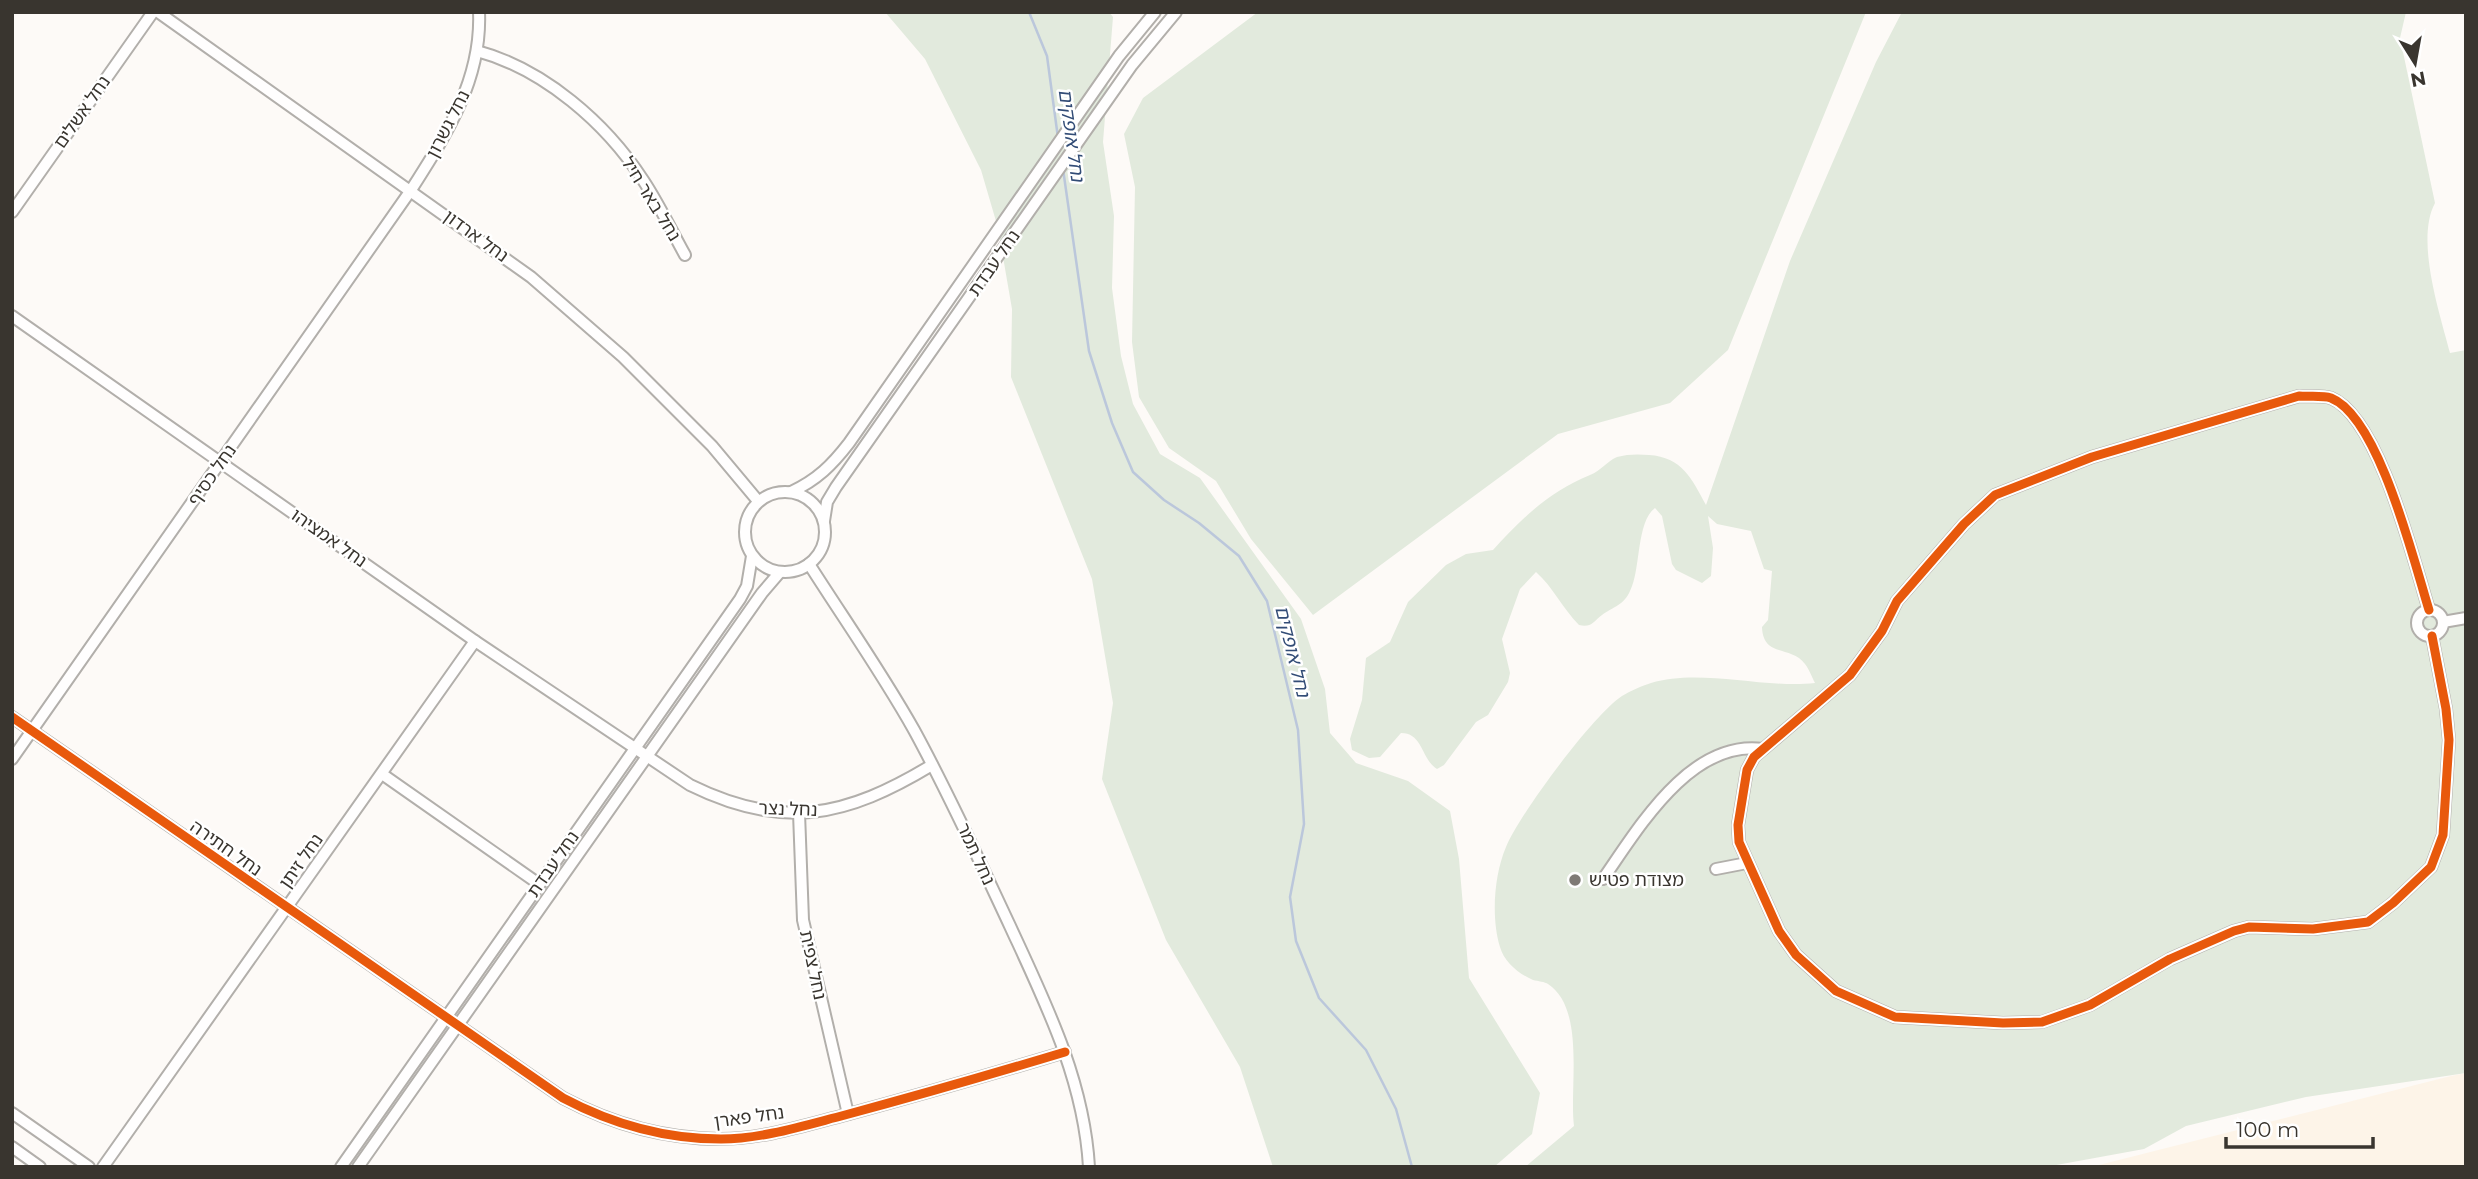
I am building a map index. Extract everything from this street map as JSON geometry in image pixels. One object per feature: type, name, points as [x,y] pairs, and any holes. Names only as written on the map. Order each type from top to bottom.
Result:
[{"type":"street","name":"נחל אשלים","points":[[12,212],[153,12]]},
{"type":"street","name":"נחל ארדון","points":[[158,12],[531,277],[623,357],[712,446],[758,501]]},
{"type":"street","name":"נחל גשרון","points":[[411,190],[458,112],[477,51],[479,12]]},
{"type":"street","name":"נחל עבדת","points":[[792,492],[813,482],[832,465],[1155,12]]},
{"type":"street","name":"נחל עבדת","points":[[824,521],[827,502],[836,487],[1132,65],[1176,12]]},
{"type":"street","name":"נחל באר חיל","points":[[477,51],[513,63],[570,100],[594,122],[644,181],[685,255]]},
{"type":"street","name":"נחל כסיף","points":[[12,759],[411,190]]},
{"type":"street","name":"נחל אמציהו","points":[[12,316],[475,641],[647,757]]},
{"type":"street","points":[[2429,610],[2393,491],[2380,460],[2350,412],[2331,398],[2299,396],[2092,457],[1995,495],[1917,575],[1897,601],[1868,652],[1850,675],[1762,749],[1746,770],[1742,787],[1739,842],[1779,931],[1796,955],[1836,991],[1895,1017],[1952,1022],[2042,1021],[2090,1005],[2170,959],[2234,931],[2249,927],[2313,929],[2368,922],[2431,867],[2443,835],[2449,740],[2446,709],[2431,636]]},
{"type":"street","points":[[779,491],[792,492],[812,502],[824,521],[823,545],[809,564],[800,569],[780,572],[769,569],[752,556],[746,545],[745,522],[758,501],[779,491]]},
{"type":"street","name":"נחל עבדת","points":[[341,1167],[740,599],[747,586],[752,556]]},
{"type":"street","name":"נחל תמר","points":[[809,564],[932,765],[1052,1017],[1065,1052],[1083,1118],[1088,1167]]},
{"type":"street","name":"נחל עבדת","points":[[358,1167],[762,593],[780,572]]},
{"type":"street","points":[[2429,610],[2440,614],[2443,622],[2441,630],[2431,636],[2419,631],[2416,622],[2420,614],[2429,610]]},
{"type":"street","points":[[2443,622],[2466,618]]},
{"type":"street","name":"נחל זיתן","points":[[103,1167],[475,641]]},
{"type":"street","name":"נחל חתירה","points":[[12,717],[457,1026]]},
{"type":"street","points":[[1602,879],[1669,788],[1715,757],[1744,746],[1762,749]]},
{"type":"street","name":"נחל נצר","points":[[647,757],[690,785],[723,801],[761,810],[799,813],[831,810],[862,802],[891,790],[932,765]]},
{"type":"street","points":[[382,774],[539,884]]},
{"type":"street","name":"נחל צפית","points":[[799,813],[803,920],[848,1114]]},
{"type":"street","points":[[1716,869],[1747,863]]},
{"type":"street","name":"נחל פארן","points":[[457,1026],[563,1098],[593,1114],[639,1129],[681,1137],[723,1139],[762,1134],[848,1114],[1065,1052]]},
{"type":"street","points":[[12,1113],[89,1167]]},
{"type":"street","points":[[12,1147],[40,1167]]},
{"type":"shaded area","points":[[885,12],[1109,12],[1113,17],[1103,142],[1114,216],[1112,288],[1121,356],[1133,404],[1160,454],[1200,478],[1301,619],[1325,689],[1330,733],[1356,763],[1408,781],[1450,811],[1459,859],[1469,978],[1540,1093],[1532,1134],[1494,1167],[1273,1167],[1240,1067],[1166,940],[1102,779],[1113,703],[1092,579],[1011,377],[1012,309],[998,228],[981,170],[925,59]]},
{"type":"shaded area","points":[[1258,12],[1866,12],[1728,350],[1670,403],[1558,434],[1313,615],[1251,539],[1216,481],[1169,448],[1139,397],[1132,342],[1135,187],[1124,134],[1143,98]]},
{"type":"shaded area","points":[[1902,12],[2406,12],[2400,38],[2435,203],[2429,218],[2427,237],[2431,277],[2450,353],[2466,350],[2466,1073],[2306,1097],[2186,1126],[2144,1149],[2051,1166],[1525,1167],[1574,1126],[1573,1050],[1572,1030],[1560,996],[1548,984],[1533,980],[1517,971],[1505,958],[1497,936],[1496,883],[1502,858],[1514,832],[1541,790],[1593,723],[1629,692],[1651,683],[1690,678],[1815,683],[1799,658],[1772,647],[1764,637],[1762,627],[1768,620],[1772,571],[1764,569],[1751,531],[1717,524],[1708,516],[1713,548],[1711,576],[1702,583],[1676,570],[1672,564],[1662,516],[1655,508],[1645,524],[1628,596],[1592,624],[1579,625],[1536,572],[1520,589],[1502,639],[1510,673],[1508,682],[1488,715],[1476,722],[1444,765],[1437,769],[1414,737],[1408,734],[1401,733],[1380,757],[1369,758],[1352,750],[1350,739],[1362,700],[1366,658],[1390,642],[1408,602],[1446,565],[1466,554],[1493,550],[1549,497],[1594,473],[1617,457],[1645,455],[1670,460],[1691,478],[1706,505],[1790,261],[1876,62]]},
{"type":"shaded area","points":[[2466,1073],[2466,1167],[2091,1167],[2451,1076]]},
{"type":"waterway","name":"נחל אופקים","points":[[1029,12],[1047,56],[1058,138]]},
{"type":"waterway","name":"נחל אופקים","points":[[1063,169],[1089,351],[1112,423],[1133,472],[1164,500],[1199,523],[1239,556],[1267,601],[1298,730],[1304,824],[1290,897],[1296,941],[1319,998],[1366,1050],[1396,1109],[1412,1167]]},
{"type":"cycle path","points":[[2429,610],[2404,527],[2379,461],[2364,432],[2348,411],[2331,398],[2299,396],[2092,457],[1995,495],[1964,524],[1897,601],[1882,631],[1850,675],[1754,757],[1747,770],[1738,825],[1739,842],[1779,931],[1796,955],[1836,991],[1895,1017],[2003,1023],[2042,1022],[2090,1005],[2170,959],[2234,931],[2249,927],[2313,929],[2368,922],[2393,903],[2431,867],[2443,835],[2449,740],[2432,636]]},
{"type":"cycle path","points":[[12,717],[563,1098],[620,1122],[680,1136],[721,1139],[752,1137],[845,1115],[1065,1052]]},
{"type":"place","name":"מצודת פטיש","points":[[1575,880]]}]
